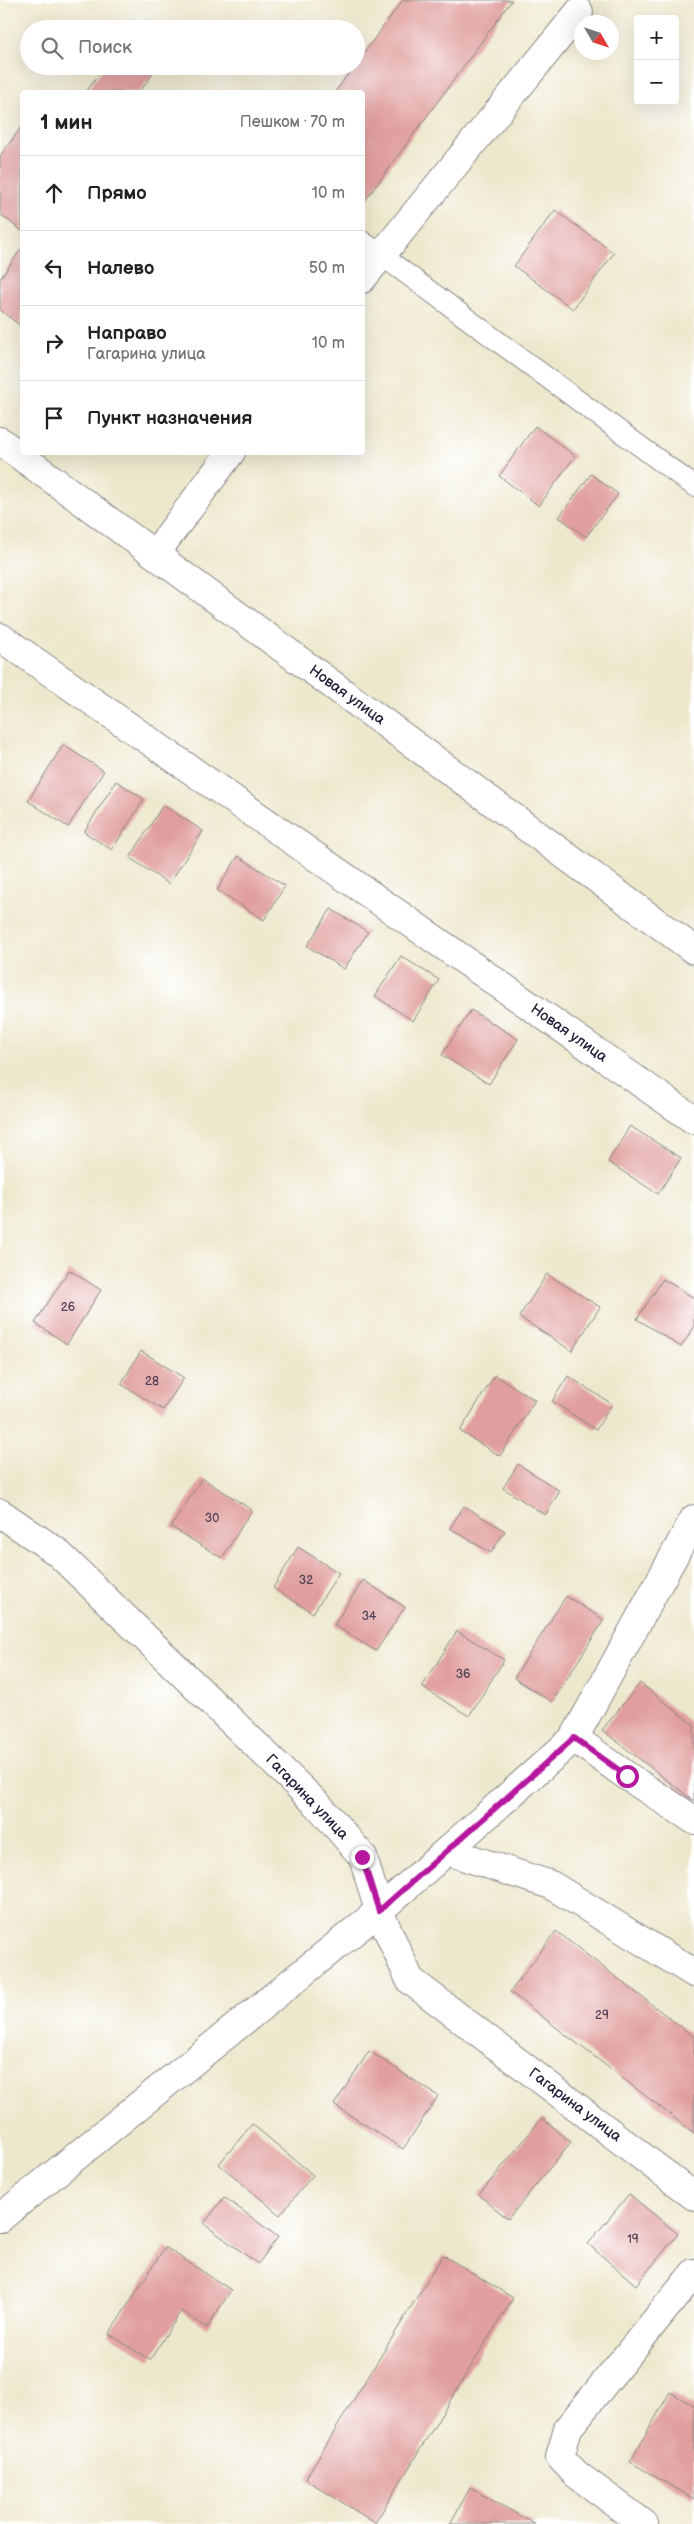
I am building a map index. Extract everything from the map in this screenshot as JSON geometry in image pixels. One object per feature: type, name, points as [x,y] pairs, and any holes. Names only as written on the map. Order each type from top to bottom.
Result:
[{"type":"street","points":[[365,270],[372,248],[579,12]]},
{"type":"street","name":"Новая улица","points":[[0,441],[694,950]]},
{"type":"street","points":[[155,554],[229,455]]},
{"type":"street","name":"Новая улица","points":[[0,637],[694,1120]]},
{"type":"street","name":"Гагарина улица","points":[[0,1513],[57,1552],[319,1806],[362,1857],[379,1911],[410,1980],[694,2196]]},
{"type":"street","points":[[0,2218],[379,1911],[574,1738],[694,1519]]},
{"type":"street","points":[[574,1738],[694,1820]]},
{"type":"street","points":[[448,1851],[551,1885],[688,1973]]},
{"type":"street","points":[[644,2524],[576,2474],[560,2456],[568,2428],[694,2273]]},
{"type":"lane","points":[[372,248],[694,486]]},
{"type":"building","points":[[403,0],[512,0],[365,201],[365,90],[336,90],[348,75],[365,75],[365,51]]},
{"type":"building","points":[[98,75],[152,75],[141,90],[87,90]]},
{"type":"building","points":[[20,129],[20,229],[0,214],[0,156]]},
{"type":"building","points":[[555,210],[614,253],[573,309],[514,266]]},
{"type":"building","points":[[20,251],[20,325],[0,310],[0,279]]},
{"type":"building","points":[[535,426],[575,456],[539,506],[499,476]]},
{"type":"building","points":[[591,474],[618,494],[586,537],[559,517]]},
{"type":"building","points":[[63,745],[104,771],[68,827],[28,801]]},
{"type":"building","points":[[116,781],[144,799],[112,850],[84,832]]},
{"type":"building","points":[[163,805],[203,831],[169,884],[130,858]]},
{"type":"building","points":[[238,856],[285,886],[264,920],[217,890]]},
{"type":"building","points":[[331,909],[368,932],[344,969],[307,946]]},
{"type":"building","points":[[401,956],[439,980],[413,1021],[375,996]]},
{"type":"building","points":[[471,1010],[518,1039],[489,1084],[442,1055]]},
{"type":"building","points":[[630,1126],[681,1158],[658,1194],[608,1162]]},
{"type":"building","points":[[69,1270],[101,1290],[67,1344],[35,1323]]},
{"type":"building","points":[[547,1274],[600,1307],[572,1351],[519,1317]]},
{"type":"building","points":[[663,1279],[694,1298],[694,1327],[681,1347],[637,1319]]},
{"type":"building","points":[[141,1351],[184,1378],[163,1410],[121,1384]]},
{"type":"building","points":[[495,1375],[535,1400],[500,1456],[460,1431]]},
{"type":"building","points":[[568,1376],[612,1404],[596,1430],[552,1401]]},
{"type":"building","points":[[518,1464],[560,1491],[545,1515],[503,1488]]},
{"type":"building","points":[[202,1478],[252,1510],[222,1558],[171,1527]]},
{"type":"building","points":[[464,1506],[505,1531],[491,1553],[450,1528]]},
{"type":"building","points":[[298,1547],[339,1573],[313,1613],[273,1588]]},
{"type":"building","points":[[363,1580],[405,1607],[376,1651],[334,1625]]},
{"type":"building","points":[[566,1596],[604,1620],[552,1702],[514,1678]]},
{"type":"building","points":[[457,1631],[504,1660],[469,1716],[422,1687]]},
{"type":"building","points":[[640,1683],[694,1725],[694,1801],[602,1730]]},
{"type":"building","points":[[556,1931],[694,2037],[694,2133],[510,1992]]},
{"type":"building","points":[[369,2051],[438,2096],[403,2149],[334,2105]]},
{"type":"building","points":[[542,2118],[571,2142],[508,2219],[479,2195]]},
{"type":"building","points":[[252,2124],[313,2175],[280,2215],[219,2164]]},
{"type":"building","points":[[629,2194],[678,2234],[636,2285],[588,2244]]},
{"type":"building","points":[[224,2197],[278,2237],[258,2264],[204,2224]]},
{"type":"building","points":[[165,2247],[231,2290],[207,2328],[181,2311],[150,2360],[109,2334]]},
{"type":"building","points":[[443,2255],[513,2298],[375,2523],[305,2479]]},
{"type":"building","points":[[670,2392],[694,2406],[694,2499],[630,2462]]},
{"type":"building","points":[[470,2488],[535,2524],[450,2524]]},
{"type":"route","points":[[362,1857],[379,1911],[574,1738],[627,1776]]}]
